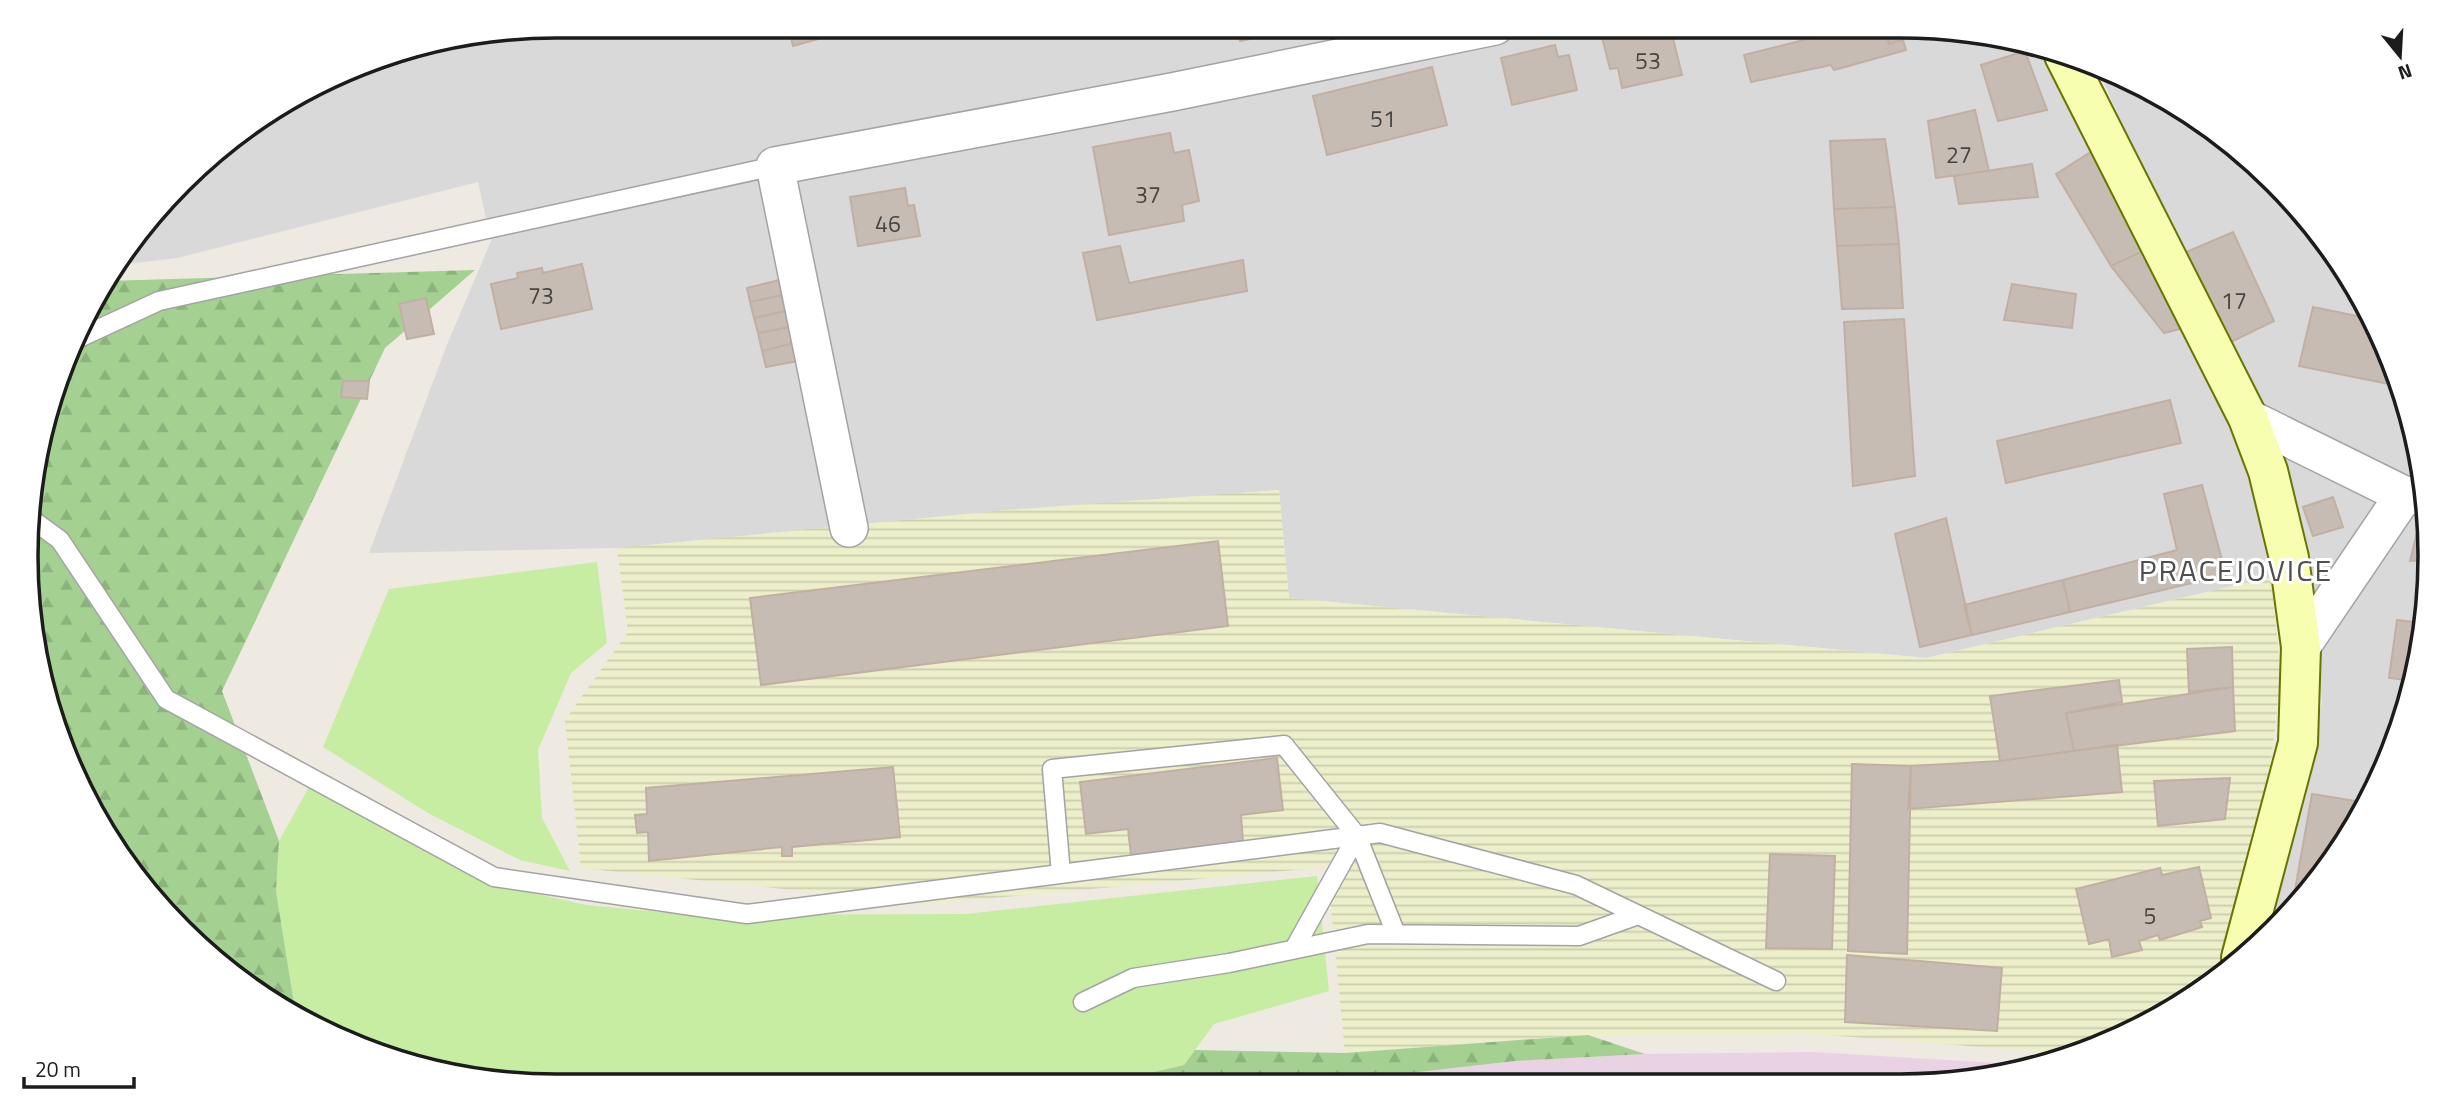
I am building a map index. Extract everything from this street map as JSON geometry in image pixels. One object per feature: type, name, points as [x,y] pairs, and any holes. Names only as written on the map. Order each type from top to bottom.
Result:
[{"type":"street","points":[[849,528],[775,166],[1172,92],[1436,38]]},
{"type":"street","points":[[2070,68],[2248,418],[2268,471],[2289,558],[2301,647],[2298,743],[2246,941]]},
{"type":"street","points":[[2248,418],[2414,495]]},
{"type":"street","points":[[2301,647],[2414,495]]},
{"type":"lane","points":[[89,333],[159,301],[775,166]]},
{"type":"lane","points":[[40,525],[60,540],[166,699],[494,877],[747,914],[1380,832],[1576,885],[1776,981]]},
{"type":"lane","points":[[1061,874],[1052,769],[1284,745],[1357,836],[1396,934]]},
{"type":"lane","points":[[1294,949],[1357,836]]},
{"type":"lane","points":[[1083,1002],[1133,978],[1368,933],[1578,936],[1638,915]]},
{"type":"shaded area","points":[[556,38],[1900,38],[2001,48],[2052,62],[2233,431],[2268,542],[2271,577],[1926,658],[1289,598],[1279,490],[617,548],[369,553],[446,347],[491,241],[478,182],[177,258],[129,264],[145,241],[190,190],[241,145],[268,126],[327,92],[358,78],[422,56],[488,43]]},
{"type":"shaded area","points":[[2103,80],[2159,108],[2215,145],[2266,190],[2311,241],[2348,297],[2364,327],[2390,390],[2408,455],[2418,556],[2413,624],[2400,690],[2378,754],[2348,815],[2311,871],[2272,916],[2322,703],[2315,622],[2222,350]]},
{"type":"shaded area","points":[[1813,1052],[2003,1063],[1900,1074],[1401,1074],[1515,1061],[1645,1054]]},
{"type":"green space","points":[[475,270],[385,348],[222,691],[279,841],[276,891],[294,1002],[241,967],[215,945],[190,922],[145,871],[108,815],[92,785],[78,754],[56,690],[43,624],[38,556],[48,455],[56,422],[78,358],[118,281]]},
{"type":"green space","points":[[1279,490],[1289,598],[1926,658],[2271,577],[2281,677],[2266,803],[2221,962],[2188,986],[2129,1020],[2047,1052],[1812,1034],[1588,1035],[1345,1053],[1327,867],[930,904],[581,868],[565,720],[628,632],[617,548],[1007,510]]},
{"type":"green space","points":[[597,562],[607,643],[571,673],[538,750],[542,818],[570,871],[520,860],[428,813],[323,747],[389,589]]},
{"type":"green space","points":[[310,785],[492,884],[586,905],[691,915],[966,914],[1317,876],[1329,991],[1214,1024],[1184,1065],[1145,1074],[556,1074],[488,1069],[455,1064],[390,1046],[327,1020],[294,1002],[276,891],[279,841]]},
{"type":"green space","points":[[1588,1035],[1645,1054],[1515,1061],[1401,1074],[1145,1074],[1184,1065],[1195,1050],[1345,1053]]},
{"type":"building","points":[[791,38],[822,38],[793,46]]},
{"type":"building","points":[[1602,38],[1673,38],[1682,75],[1622,88],[1618,68],[1610,69]]},
{"type":"building","points":[[1811,38],[1887,38],[1889,44],[1903,40],[1906,50],[1834,70],[1831,65],[1751,82],[1744,55]]},
{"type":"building","points":[[1887,38],[1906,38],[1889,44]]},
{"type":"building","points":[[1555,45],[1558,57],[1569,55],[1577,90],[1512,105],[1501,58]]},
{"type":"building","points":[[2020,53],[2026,54],[2047,110],[1998,121],[1981,65]]},
{"type":"building","points":[[1432,67],[1447,125],[1327,155],[1313,96]]},
{"type":"building","points":[[1975,110],[1989,171],[1936,178],[1928,121]]},
{"type":"building","points":[[1170,133],[1174,153],[1189,150],[1199,201],[1182,205],[1184,221],[1109,235],[1093,147]]},
{"type":"building","points":[[1885,139],[1895,207],[1834,209],[1830,141]]},
{"type":"building","points":[[2094,150],[2149,248],[2111,266],[2056,174]]},
{"type":"building","points":[[2032,164],[2038,197],[1959,204],[1954,176]]},
{"type":"building","points":[[905,188],[908,206],[914,205],[920,236],[858,246],[850,197]]},
{"type":"building","points":[[1895,207],[1899,244],[1837,246],[1834,209]]},
{"type":"building","points":[[2233,232],[2274,321],[2227,344],[2184,253]]},
{"type":"building","points":[[1899,244],[1903,308],[1842,309],[1837,246]]},
{"type":"building","points":[[1120,246],[1129,283],[1243,260],[1247,291],[1097,320],[1083,253]]},
{"type":"building","points":[[2149,248],[2187,327],[2164,333],[2111,266]]},
{"type":"building","points":[[582,264],[592,309],[501,329],[491,284],[518,278],[517,273],[542,268],[543,273]]},
{"type":"building","points":[[779,280],[782,295],[750,302],[747,288]]},
{"type":"building","points":[[2012,284],[2076,294],[2072,328],[2004,320]]},
{"type":"building","points":[[782,295],[786,311],[754,318],[750,302]]},
{"type":"building","points":[[426,298],[434,334],[407,339],[399,304]]},
{"type":"building","points":[[2313,307],[2358,316],[2388,384],[2299,366]]},
{"type":"building","points":[[786,311],[790,327],[758,333],[754,318]]},
{"type":"building","points":[[1904,319],[1915,476],[1853,486],[1844,322]]},
{"type":"building","points":[[790,327],[794,343],[762,351],[758,333]]},
{"type":"building","points":[[794,343],[798,361],[766,367],[762,351]]},
{"type":"building","points":[[343,381],[369,381],[367,399],[341,397]]},
{"type":"building","points":[[2170,400],[2181,443],[2006,483],[1997,441]]},
{"type":"building","points":[[2202,485],[2226,575],[2070,612],[2063,580],[2177,550],[2164,494]]},
{"type":"building","points":[[2333,497],[2343,527],[2313,536],[2303,507]]},
{"type":"building","points":[[1946,518],[1972,635],[1920,647],[1895,534]]},
{"type":"building","points":[[2417,534],[2418,561],[2410,561]]},
{"type":"building","points":[[1218,541],[1228,626],[761,685],[750,598]]},
{"type":"building","points":[[2063,580],[2070,612],[1972,635],[1964,605]]},
{"type":"building","points":[[2397,620],[2413,622],[2402,680],[2389,678]]},
{"type":"building","points":[[2232,647],[2233,687],[2189,692],[2187,649]]},
{"type":"building","points":[[2119,680],[2122,702],[2066,713],[2074,751],[2000,761],[1990,696]]},
{"type":"building","points":[[2233,687],[2235,731],[2074,751],[2066,713]]},
{"type":"building","points":[[2117,745],[2122,792],[1908,809],[1911,766],[2000,761]]},
{"type":"building","points":[[1277,758],[1283,810],[1241,815],[1243,842],[1131,855],[1128,829],[1086,834],[1080,782]]},
{"type":"building","points":[[1852,764],[1911,766],[1907,954],[1848,951]]},
{"type":"building","points":[[893,767],[900,837],[792,847],[792,856],[782,856],[782,847],[649,861],[648,832],[637,833],[635,815],[647,814],[646,788]]},
{"type":"building","points":[[2230,778],[2225,819],[2158,826],[2154,781]]},
{"type":"building","points":[[2312,794],[2356,801],[2330,844],[2295,890]]},
{"type":"building","points":[[1770,854],[1835,856],[1832,949],[1766,948]]},
{"type":"building","points":[[2199,867],[2211,918],[2200,921],[2202,927],[2160,940],[2158,935],[2139,941],[2142,950],[2112,957],[2109,939],[2089,944],[2076,889],[2160,868],[2162,875]]},
{"type":"building","points":[[1847,955],[2002,968],[1997,1031],[1845,1022]]},
{"type":"district","name":"PRACEJOVICE","points":[[2236,571]]}]
